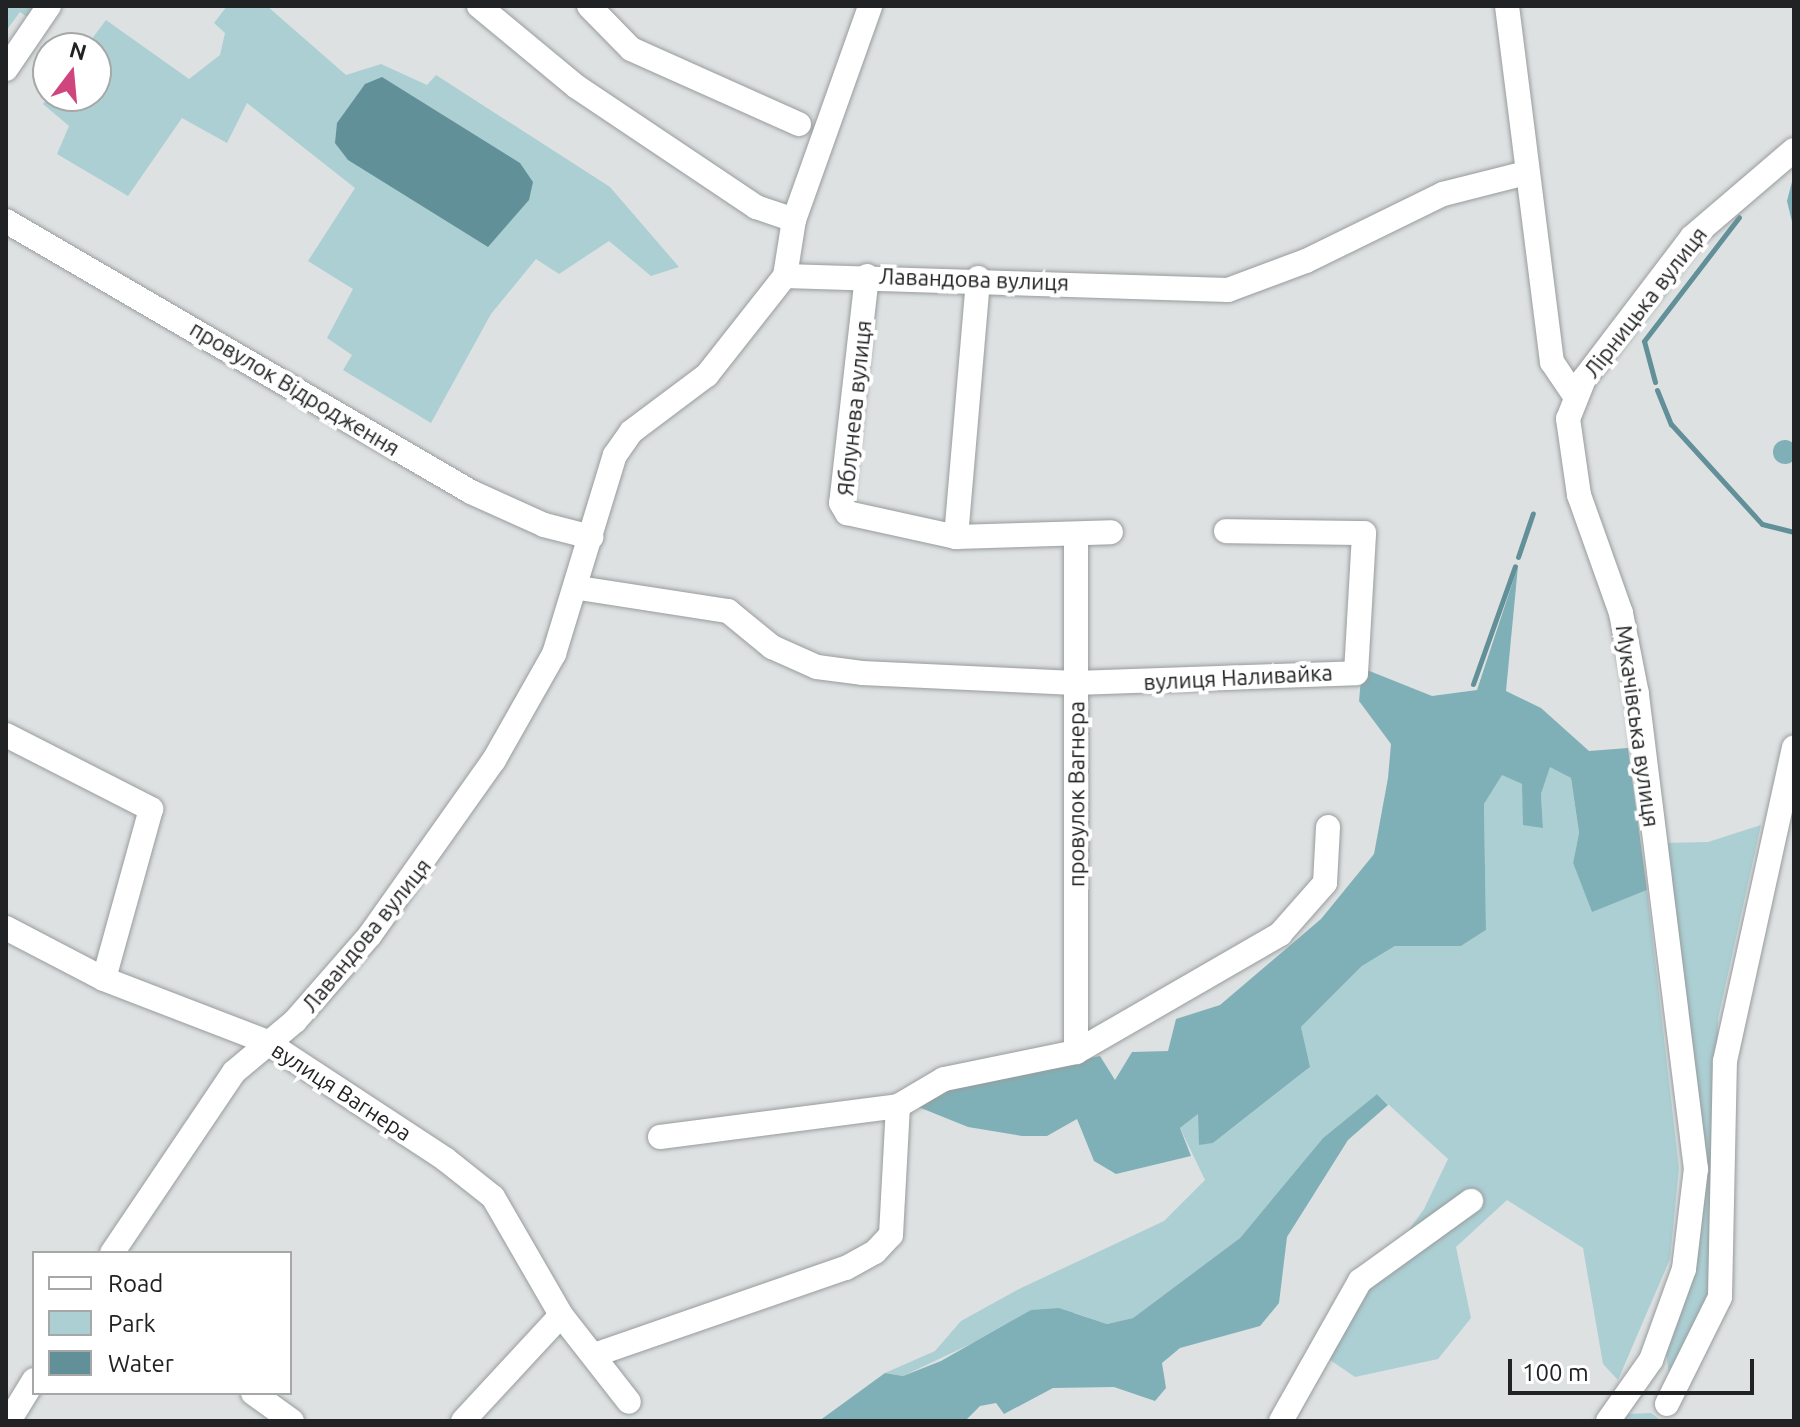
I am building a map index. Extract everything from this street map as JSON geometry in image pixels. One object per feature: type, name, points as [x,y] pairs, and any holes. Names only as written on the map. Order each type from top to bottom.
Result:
[{"type":"street","points":[[6,69],[49,6]]},
{"type":"street","points":[[479,6],[577,87],[756,207],[794,220]]},
{"type":"street","points":[[589,6],[631,49],[799,124]]},
{"type":"street","points":[[785,276],[794,220],[870,6]]},
{"type":"street","points":[[1507,6],[1552,362],[1574,395]]},
{"type":"street","name":"Лірницька вулиця","points":[[1574,395],[1692,237],[1794,150]]},
{"type":"street","name":"Лавандова вулиця","points":[[113,1251],[234,1072],[295,1021],[424,866],[524,711],[579,588],[615,455],[631,432],[707,375],[785,276],[978,278],[1228,290],[1306,261],[1443,194],[1526,173]]},
{"type":"street","name":"провулок Відродження","points":[[6,221],[471,492],[544,525],[591,537]]},
{"type":"street","name":"Яблунева вулиця","points":[[867,276],[841,503],[847,513],[956,537],[1076,537],[1111,532]]},
{"type":"street","points":[[956,537],[978,278]]},
{"type":"street","name":"Мукачівська вулиця","points":[[1574,395],[1568,447],[1621,613],[1637,694],[1696,1169],[1684,1269],[1651,1360],[1608,1421]]},
{"type":"street","name":"вулиця Наливайка","points":[[1075,683],[1356,673],[1364,533],[1226,531]]},
{"type":"street","name":"провулок Вагнера","points":[[1076,537],[1076,1052]]},
{"type":"street","points":[[579,588],[728,611],[772,647],[817,667],[1075,683]]},
{"type":"street","points":[[6,735],[151,809],[104,979]]},
{"type":"street","points":[[1671,1413],[1720,1297],[1725,1061],[1794,748]]},
{"type":"street","points":[[660,1137],[898,1106],[944,1079],[1076,1052],[1280,934],[1325,883],[1328,827]]},
{"type":"street","name":"вулиця Вагнера","points":[[6,928],[104,979],[267,1042],[493,1197],[561,1315],[597,1354],[629,1402]]},
{"type":"street","points":[[597,1354],[875,1252],[891,1235],[898,1106]]},
{"type":"street","points":[[1281,1421],[1360,1281],[1471,1201]]},
{"type":"street","points":[[463,1421],[561,1315]]},
{"type":"street","points":[[1651,1360],[1671,1413]]},
{"type":"street","points":[[9,1421],[32,1383]]},
{"type":"street","points":[[256,1395],[292,1421]]},
{"type":"green space","points":[[45,6],[33,21],[20,12],[6,31],[6,7]]},
{"type":"green space","points":[[227,6],[267,6],[346,75],[381,64],[427,85],[436,75],[610,187],[679,267],[651,276],[609,241],[559,274],[536,259],[491,314],[431,423],[343,370],[352,355],[327,338],[353,289],[308,261],[355,188],[247,103],[227,143],[182,118],[128,196],[57,154],[69,126],[52,112],[112,112],[112,32],[97,32],[106,20],[189,79],[220,55],[225,33],[214,23]]},
{"type":"green space","points":[[1550,766],[1571,778],[1579,834],[1573,863],[1592,911],[1647,890],[1679,1168],[1670,1259],[1618,1380],[1603,1364],[1583,1248],[1507,1200],[1456,1247],[1471,1318],[1438,1359],[1355,1377],[1320,1353],[1424,1209],[1448,1159],[1377,1094],[1323,1138],[1240,1238],[1133,1318],[1107,1324],[1075,1313],[994,1333],[903,1376],[885,1373],[935,1351],[961,1321],[1019,1289],[1164,1221],[1205,1180],[1180,1128],[1199,1113],[1199,1144],[1213,1143],[1309,1068],[1301,1027],[1362,966],[1395,946],[1461,946],[1486,930],[1484,804],[1502,774],[1522,784],[1543,827],[1541,794]]},
{"type":"green space","points":[[1761,825],[1718,1019],[1713,1297],[1671,1387],[1666,1353],[1693,1270],[1664,843],[1708,842]]},
{"type":"green space","points":[[1651,1413],[1662,1421],[1622,1421],[1628,1414]]},
{"type":"shaded area","points":[[1794,174],[1794,230],[1787,201]]},
{"type":"shaded area","points":[[1785,440],[1796,447],[1797,452],[1790,463],[1785,464],[1774,457],[1773,452],[1780,441]]},
{"type":"shaded area","points":[[1518,566],[1506,691],[1541,708],[1589,751],[1628,748],[1647,890],[1592,912],[1573,863],[1579,833],[1571,778],[1550,767],[1541,794],[1543,828],[1523,825],[1522,784],[1502,775],[1484,804],[1486,930],[1461,946],[1395,946],[1362,966],[1301,1027],[1310,1067],[1213,1143],[1199,1145],[1198,1114],[1180,1128],[1191,1156],[1116,1174],[1094,1161],[1077,1119],[1047,1136],[1022,1136],[968,1127],[911,1104],[967,1082],[1100,1056],[1115,1080],[1132,1052],[1168,1051],[1176,1019],[1220,1005],[1321,919],[1374,854],[1388,778],[1391,744],[1359,701],[1362,668],[1432,696],[1477,690]]},
{"type":"shaded area","points":[[1377,1094],[1388,1105],[1348,1140],[1287,1237],[1279,1303],[1260,1326],[1180,1348],[1162,1363],[1166,1388],[1155,1401],[1114,1387],[1053,1388],[1004,1414],[996,1403],[980,1406],[965,1421],[819,1421],[885,1373],[903,1376],[941,1361],[1031,1310],[1059,1308],[1107,1324],[1133,1318],[1240,1238],[1323,1138]]},
{"type":"water","points":[[382,77],[520,163],[533,182],[529,200],[488,247],[348,160],[335,143],[337,123],[365,84]]},
{"type":"waterway","points":[[1655,382],[1644,341],[1739,217]]},
{"type":"waterway","points":[[1657,390],[1671,424],[1762,524],[1794,532]]},
{"type":"waterway","points":[[1518,557],[1533,513]]},
{"type":"waterway","points":[[1473,684],[1515,566]]}]
